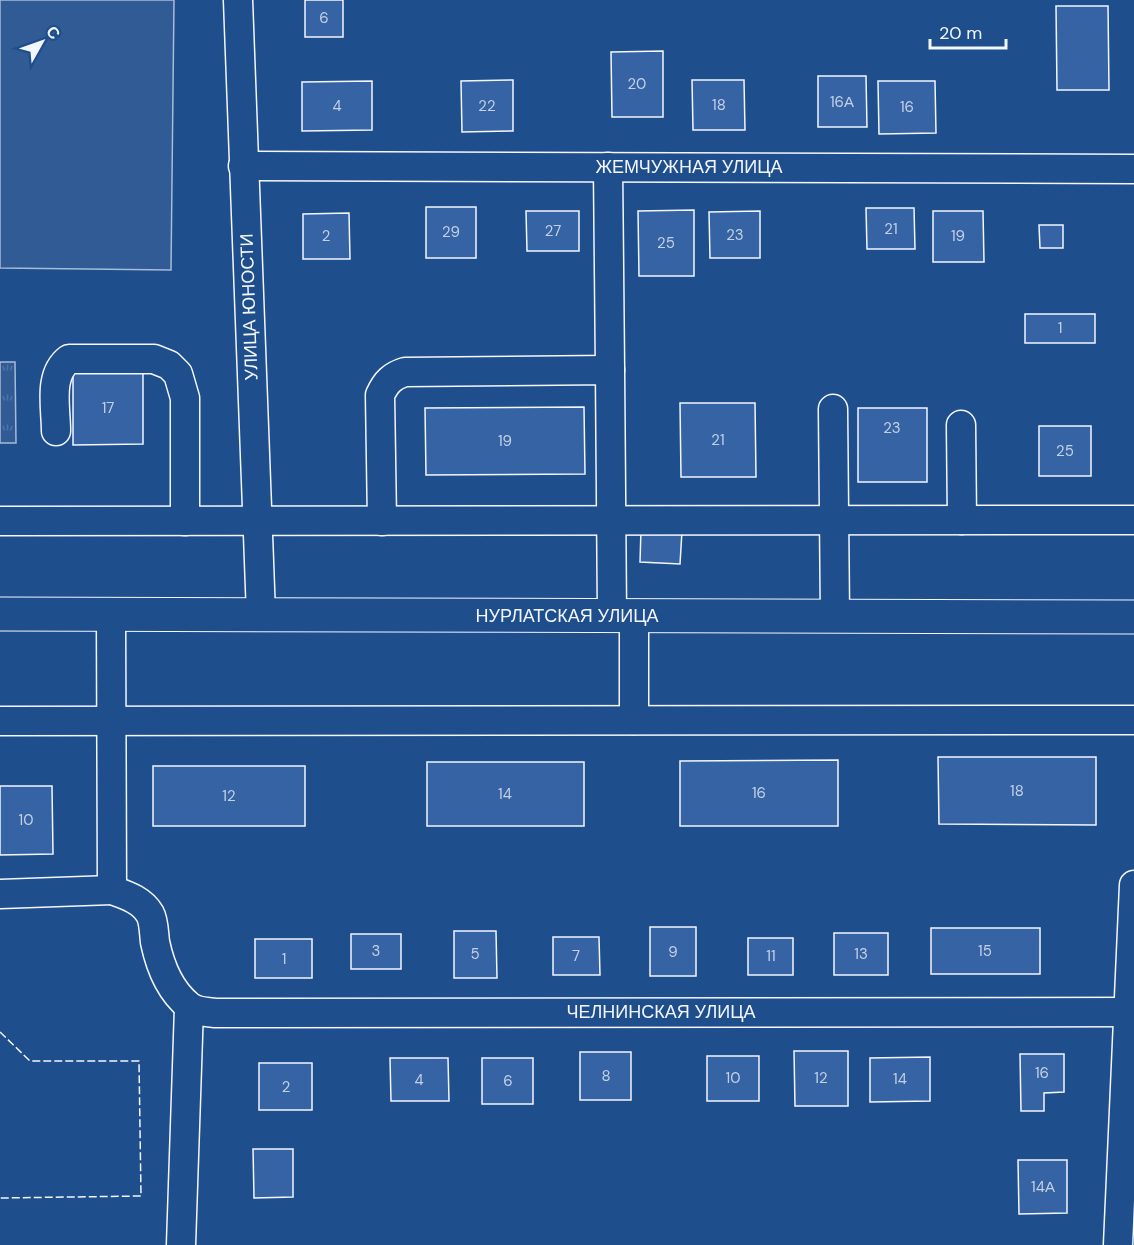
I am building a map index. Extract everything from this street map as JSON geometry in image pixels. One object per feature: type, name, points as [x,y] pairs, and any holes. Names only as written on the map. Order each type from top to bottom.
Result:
[{"type":"main road","name":"НУРЛАТСКАЯ УЛИЦА","points":[[0,614],[1134,617]]},
{"type":"street","name":"УЛИЦА ЮНОСТИ","points":[[238,0],[261,615]]},
{"type":"street","name":"ЖЕМЧУЖНАЯ УЛИЦА","points":[[243,166],[1134,169]]},
{"type":"street","points":[[608,167],[611,520],[634,720]]},
{"type":"street","points":[[56,431],[55,380],[59,370],[69,359],[154,359],[169,365],[178,374],[185,398],[185,521]]},
{"type":"street","points":[[382,520],[381,395],[385,383],[396,375],[405,372],[610,370]]},
{"type":"street","points":[[833,409],[835,616]]},
{"type":"street","points":[[962,425],[962,520]]},
{"type":"street","points":[[0,521],[1134,520]]},
{"type":"street","points":[[111,615],[112,890]]},
{"type":"street","points":[[0,721],[1134,720]]},
{"type":"street","points":[[1118,1245],[1131,1012],[1134,885]]},
{"type":"street","points":[[0,894],[112,890],[130,896],[151,915],[160,965],[170,984],[189,1007],[181,1245]]},
{"type":"street","name":"ЧЕЛНИНСКАЯ УЛИЦА","points":[[189,1007],[215,1013],[1131,1012]]},
{"type":"shaded area","points":[[0,0],[174,0],[171,270],[0,268]]},
{"type":"green space","points":[[0,362],[15,362],[16,443],[0,443]]},
{"type":"building","points":[[305,0],[343,0],[343,37],[305,37]]},
{"type":"building","points":[[1056,6],[1108,6],[1109,90],[1057,90]]},
{"type":"building","points":[[663,51],[663,117],[612,117],[611,52]]},
{"type":"building","points":[[818,76],[866,76],[867,127],[818,127]]},
{"type":"building","points":[[513,80],[513,131],[462,132],[461,81]]},
{"type":"building","points":[[692,80],[744,80],[745,130],[693,130]]},
{"type":"building","points":[[372,81],[372,130],[302,131],[302,82]]},
{"type":"building","points":[[878,81],[935,81],[936,133],[879,134]]},
{"type":"building","points":[[426,207],[476,207],[476,258],[426,258]]},
{"type":"building","points":[[866,208],[914,208],[915,249],[867,249]]},
{"type":"building","points":[[694,210],[694,276],[639,276],[638,211]]},
{"type":"building","points":[[526,211],[579,211],[579,251],[527,251]]},
{"type":"building","points":[[760,211],[760,258],[710,258],[709,212]]},
{"type":"building","points":[[933,211],[983,211],[984,262],[933,262]]},
{"type":"building","points":[[349,213],[350,259],[303,259],[303,214]]},
{"type":"building","points":[[1039,225],[1063,225],[1063,248],[1040,248]]},
{"type":"building","points":[[1025,314],[1095,314],[1095,343],[1025,343]]},
{"type":"building","points":[[73,371],[143,371],[143,444],[73,445]]},
{"type":"building","points":[[680,403],[755,403],[756,477],[681,477]]},
{"type":"building","points":[[584,407],[585,474],[426,475],[425,408]]},
{"type":"building","points":[[858,408],[927,408],[927,482],[858,482]]},
{"type":"building","points":[[1039,426],[1091,426],[1091,476],[1039,476]]},
{"type":"building","points":[[641,529],[682,531],[680,564],[640,562]]},
{"type":"building","points":[[938,757],[1096,757],[1096,825],[939,824]]},
{"type":"building","points":[[838,760],[838,826],[680,826],[680,761]]},
{"type":"building","points":[[427,762],[584,762],[584,826],[427,826]]},
{"type":"building","points":[[153,766],[305,766],[305,826],[153,826]]},
{"type":"building","points":[[0,786],[52,786],[53,854],[0,855]]},
{"type":"building","points":[[650,927],[696,927],[696,976],[650,976]]},
{"type":"building","points":[[931,928],[1040,928],[1040,974],[931,974]]},
{"type":"building","points":[[454,931],[496,931],[497,978],[454,978]]},
{"type":"building","points":[[834,933],[888,933],[888,975],[834,975]]},
{"type":"building","points":[[351,934],[401,934],[401,969],[351,969]]},
{"type":"building","points":[[553,937],[599,937],[600,975],[553,975]]},
{"type":"building","points":[[748,938],[793,938],[793,975],[748,975]]},
{"type":"building","points":[[255,939],[312,939],[312,978],[255,978]]},
{"type":"building","points":[[794,1051],[848,1051],[848,1106],[795,1106]]},
{"type":"building","points":[[580,1052],[631,1052],[631,1100],[580,1100]]},
{"type":"building","points":[[1020,1054],[1064,1054],[1064,1092],[1044,1093],[1044,1111],[1021,1111]]},
{"type":"building","points":[[707,1056],[759,1056],[759,1101],[707,1101]]},
{"type":"building","points":[[930,1057],[930,1101],[870,1102],[870,1058]]},
{"type":"building","points":[[390,1058],[448,1058],[449,1101],[391,1101]]},
{"type":"building","points":[[482,1058],[533,1058],[533,1104],[482,1104]]},
{"type":"building","points":[[259,1063],[312,1063],[312,1110],[259,1110]]},
{"type":"building","points":[[253,1149],[293,1149],[293,1197],[254,1198]]},
{"type":"building","points":[[1018,1160],[1067,1160],[1067,1213],[1019,1214]]},
{"type":"fence","points":[[0,1032],[30,1061],[139,1061],[141,1196],[0,1198]]}]
